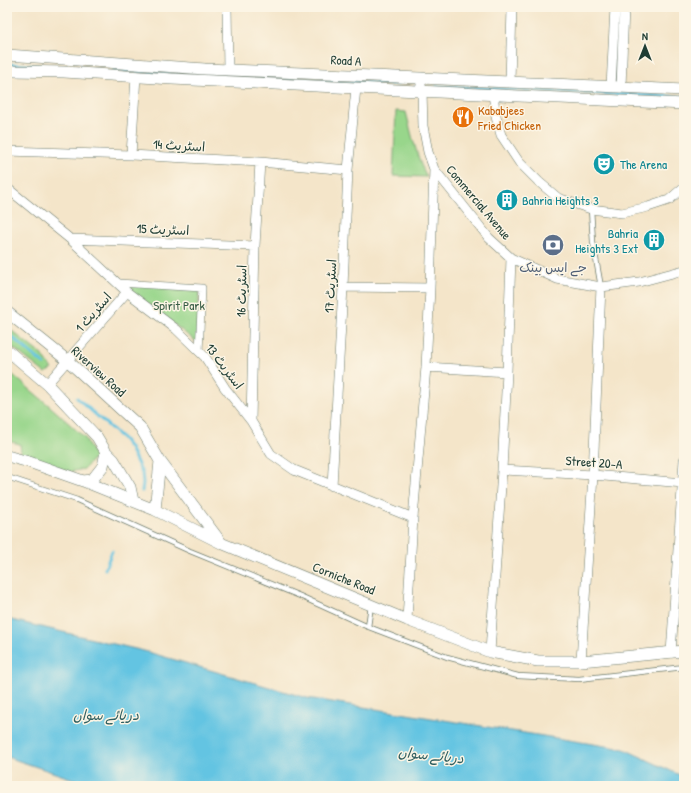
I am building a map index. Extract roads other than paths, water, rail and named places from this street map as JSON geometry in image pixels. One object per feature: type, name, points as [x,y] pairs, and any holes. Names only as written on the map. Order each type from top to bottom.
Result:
[{"type":"street","points":[[227,7],[228,69]]},
{"type":"street","points":[[510,82],[512,7]]},
{"type":"street","points":[[615,7],[616,87]]},
{"type":"street","points":[[616,87],[624,7]]},
{"type":"street","name":"Road A","points":[[7,55],[205,69],[684,90]]},
{"type":"street","points":[[7,70],[684,104]]},
{"type":"street","points":[[131,155],[136,76]]},
{"type":"street","name":"Commercial Avenue","points":[[420,78],[423,126],[428,152],[434,169],[489,238],[511,258],[557,279],[601,287],[639,282],[684,270]]},
{"type":"street","name":"اسٹریٹ 17","points":[[332,486],[348,170],[356,88]]},
{"type":"street","points":[[493,94],[496,117],[502,135],[519,162],[558,198],[591,209],[622,213],[669,200],[684,187]]},
{"type":"street","name":"اسٹریٹ 14","points":[[7,150],[260,162],[348,170]]},
{"type":"street","name":"اسٹریٹ 16","points":[[251,421],[255,246],[260,162]]},
{"type":"street","points":[[408,620],[413,518],[426,366],[434,169]]},
{"type":"street","name":"اسٹریٹ 13","points":[[7,188],[70,239],[127,292],[176,330],[205,357],[225,388],[251,421],[271,454],[294,470],[413,518]]},
{"type":"street","name":"اسٹریٹ 15","points":[[70,239],[255,246]]},
{"type":"street","points":[[490,652],[502,470],[511,258]]},
{"type":"street","points":[[118,283],[202,288],[199,352]]},
{"type":"street","points":[[343,287],[430,288]]},
{"type":"street","points":[[581,661],[593,475],[601,287]]},
{"type":"street","name":"اسٹریٹ 1","points":[[47,384],[127,292]]},
{"type":"street","name":"Riverview Road","points":[[7,312],[68,361],[140,427],[160,461],[221,543]]},
{"type":"street","points":[[7,350],[47,384],[97,437],[106,452],[114,460],[130,486],[133,501]]},
{"type":"street","points":[[426,366],[507,372]]},
{"type":"street","points":[[82,480],[92,480],[103,466],[106,452]]},
{"type":"street","name":"Corniche Road","points":[[7,456],[30,462],[82,480],[155,510],[221,543],[490,652],[538,661],[581,661],[684,651]]},
{"type":"street","points":[[671,653],[684,460]]},
{"type":"street","points":[[155,510],[160,461]]},
{"type":"street","name":"Street 20-A","points":[[502,470],[593,475],[683,483]]},
{"type":"lane","points":[[591,209],[593,242],[601,287]]},
{"type":"lane","points":[[7,477],[77,500],[190,552],[300,596],[368,628],[447,657],[518,676],[579,679],[684,667]]},
{"type":"lane","points":[[368,628],[372,605]]},
{"type":"water","name":"دریائے سواں","points":[[7,619],[144,651],[307,698],[624,749],[684,777],[684,786],[94,786],[7,757]]},
{"type":"waterway","points":[[7,64],[42,66]]},
{"type":"waterway","points":[[114,70],[200,75]]},
{"type":"waterway","points":[[224,76],[398,84]]},
{"type":"waterway","points":[[437,86],[684,97]]},
{"type":"waterway","points":[[7,333],[44,364]]},
{"type":"waterway","points":[[77,398],[123,439],[130,448],[142,473],[142,491]]},
{"type":"waterway","points":[[105,569],[112,551]]},
{"type":"place","name":"Kababjees Fried Chicken","points":[[463,117]]},
{"type":"place","name":"The Arena","points":[[604,164]]},
{"type":"place","name":"Bahria Heights 3","points":[[507,200]]},
{"type":"place","name":"Bahria Heights 3 Ext","points":[[654,240]]},
{"type":"place","name":"جے ایس بینک","points":[[553,245]]},
{"type":"park label","name":"Spirit Park","points":[[179,305]]}]
